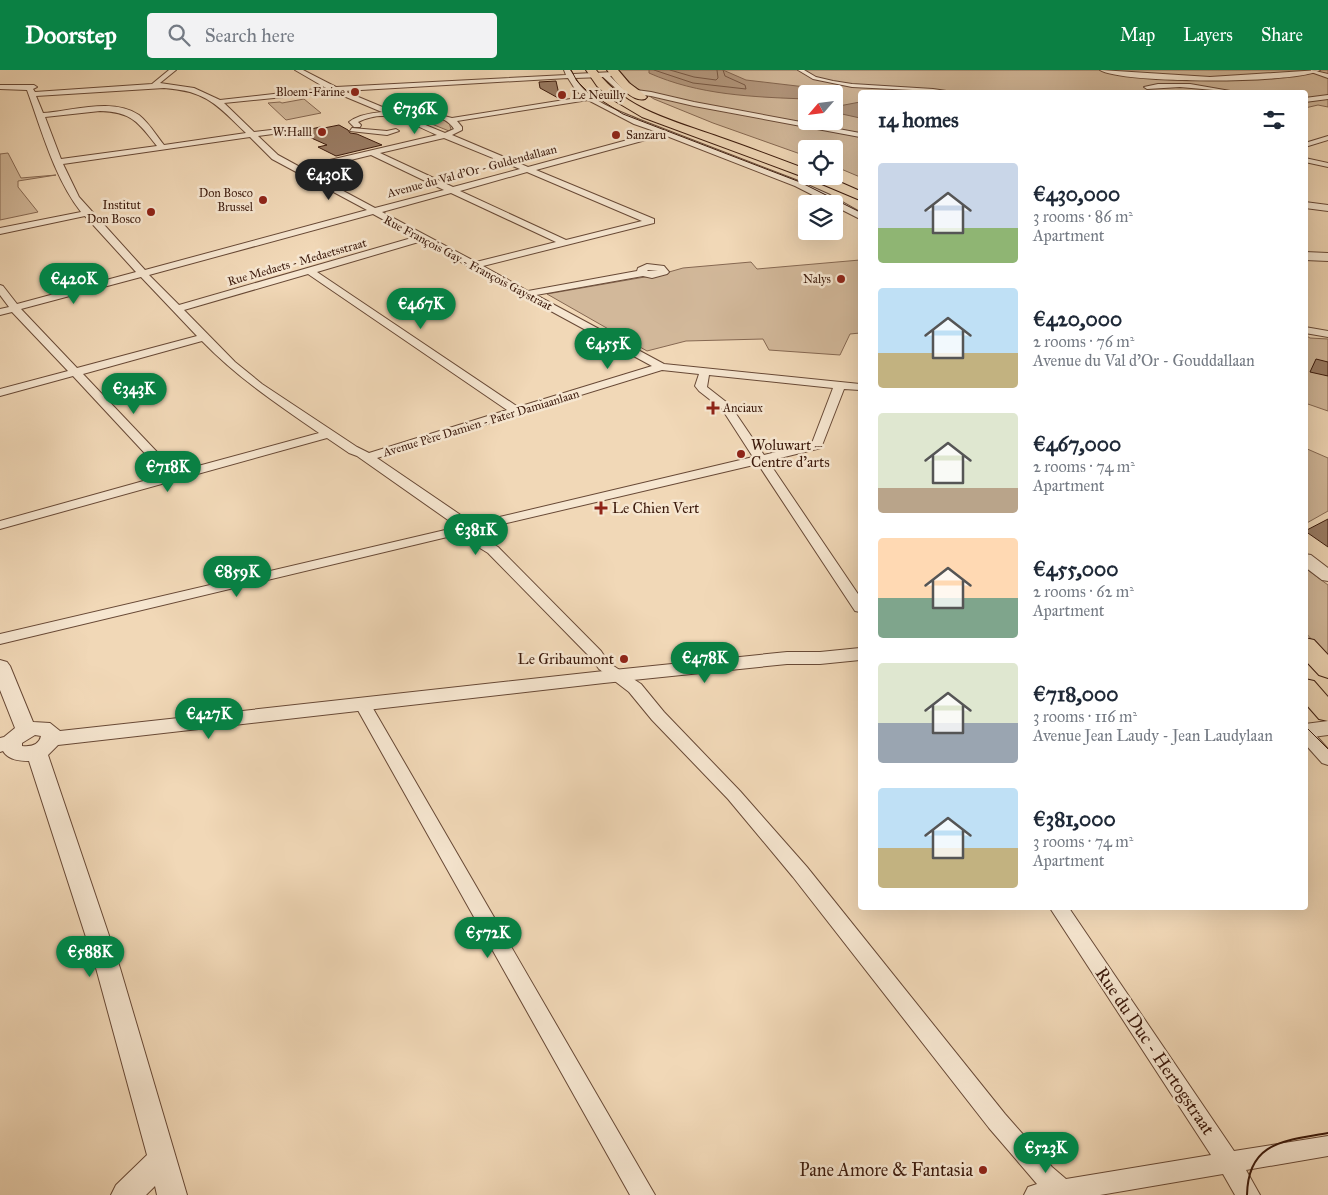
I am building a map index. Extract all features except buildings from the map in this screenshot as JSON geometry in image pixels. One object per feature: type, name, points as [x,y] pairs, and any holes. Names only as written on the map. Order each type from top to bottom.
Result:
[{"type":"main road","points":[[798,157],[671,111],[631,91],[603,73],[600,84],[612,94],[647,114],[798,170]]},
{"type":"main road","points":[[843,174],[850,177]]},
{"type":"main road","points":[[835,185],[858,195]]},
{"type":"main road","points":[[1308,648],[1328,670]]},
{"type":"main road","points":[[1308,690],[1328,713]]},
{"type":"street","points":[[153,86],[173,70]]},
{"type":"street","points":[[298,70],[335,90],[651,221],[473,266]]},
{"type":"street","points":[[800,70],[819,79],[841,83],[926,90]]},
{"type":"street","points":[[1103,70],[1145,75],[1225,77],[1271,76],[1315,70],[1328,76]]},
{"type":"street","points":[[217,102],[335,90],[505,80],[568,73],[603,73]]},
{"type":"street","points":[[568,73],[577,88],[589,98],[624,117],[813,190],[858,215]]},
{"type":"street","points":[[494,74],[503,77],[505,80]]},
{"type":"street","points":[[1145,75],[1148,82],[1147,87]]},
{"type":"street","points":[[1142,90],[1147,87],[1176,84],[1224,90]]},
{"type":"street","name":"Rue François Gay - François Gaystraat","points":[[72,91],[153,86],[188,89],[207,95],[217,102],[275,157],[661,367]]},
{"type":"street","points":[[0,87],[72,91]]},
{"type":"street","points":[[25,87],[30,89],[58,162],[75,198],[142,273],[231,364],[258,386],[328,434],[367,457],[460,521],[480,542],[493,550],[596,654],[604,666],[635,688],[658,716],[734,795],[800,872],[997,1121],[1044,1175],[1066,1193]]},
{"type":"street","points":[[32,94],[72,91]]},
{"type":"street","points":[[631,91],[858,135]]},
{"type":"street","points":[[1308,100],[1328,97]]},
{"type":"street","points":[[452,120],[589,98]]},
{"type":"street","points":[[40,115],[100,109],[128,112],[135,116],[162,147]]},
{"type":"street","points":[[298,170],[446,135],[458,130],[457,124],[452,120],[427,113],[403,112],[361,118],[354,122],[355,127],[387,133],[396,131]]},
{"type":"street","points":[[58,162],[286,130]]},
{"type":"street","name":"Avenue du Val d'Or - Guldendallaan","points":[[0,312],[664,133]]},
{"type":"street","points":[[1308,144],[1328,138]]},
{"type":"street","points":[[373,153],[565,243]]},
{"type":"street","points":[[1308,154],[1315,162]]},
{"type":"street","points":[[1308,161],[1328,166]]},
{"type":"street","points":[[1308,205],[1328,208]]},
{"type":"street","points":[[0,231],[87,213]]},
{"type":"street","name":"Rue Medaets - Medaetsstraat","points":[[178,309],[422,238]]},
{"type":"street","points":[[1308,256],[1328,257]]},
{"type":"street","points":[[310,271],[516,412]]},
{"type":"street","points":[[525,294],[642,273]]},
{"type":"street","points":[[0,288],[15,308],[174,477]]},
{"type":"street","points":[[1308,331],[1328,334]]},
{"type":"street","points":[[0,393],[204,337]]},
{"type":"street","name":"Avenue Père Damien - Pater Damiaanlaan","points":[[367,457],[661,367],[858,387]]},
{"type":"street","points":[[705,371],[702,389],[726,407],[858,605]]},
{"type":"street","points":[[0,639],[813,447],[817,445],[840,385]]},
{"type":"street","points":[[0,525],[328,434]]},
{"type":"street","points":[[1308,560],[1328,576]]},
{"type":"street","points":[[787,658],[817,651],[858,646]]},
{"type":"street","points":[[25,742],[787,658],[820,658],[858,654]]},
{"type":"street","points":[[0,666],[25,742],[108,968],[172,1195]]},
{"type":"street","points":[[363,705],[643,1195]]},
{"type":"street","points":[[1308,732],[1328,728]]},
{"type":"street","points":[[1308,736],[1328,759]]},
{"type":"street","name":"Rue du Duc - Hertogstraat","points":[[1060,910],[1248,1195]]},
{"type":"street","points":[[1036,1195],[1066,1193],[1328,1146]]},
{"type":"street","points":[[126,1195],[162,1159]]},
{"type":"shaded area","points":[[619,70],[1328,70],[1328,107],[1318,105],[1308,107],[1308,90],[858,90],[858,176],[843,170],[843,140],[798,140],[798,153],[713,123],[654,99],[632,85]]},
{"type":"shaded area","points":[[304,99],[321,113],[286,120],[268,103],[282,103]]},
{"type":"shaded area","points":[[407,114],[439,118],[449,123],[451,129],[449,131]]},
{"type":"shaded area","points":[[8,153],[21,178],[56,175],[18,181],[18,187],[38,212],[0,220],[0,154]]},
{"type":"shaded area","points":[[858,260],[858,333],[850,334],[840,355],[769,350],[763,339],[686,341],[647,351],[547,294],[662,274],[683,268],[751,262],[757,269]]},
{"type":"shaded area","points":[[1308,337],[1328,339],[1328,411],[1308,404]]},
{"type":"shaded area","points":[[1308,449],[1328,458],[1328,511],[1308,522]]},
{"type":"shaded area","points":[[1308,570],[1328,585],[1328,658],[1308,635]]},
{"type":"water","points":[[649,70],[723,70],[746,80],[798,86],[798,99],[726,94],[687,86],[649,73]]},
{"type":"water","points":[[858,102],[858,118],[843,114],[843,105]]},
{"type":"tram line","points":[[571,70],[577,81],[588,92],[623,114],[800,182],[858,211]]},
{"type":"tram line","points":[[1308,729],[1328,749]]},
{"type":"tram line","points":[[1247,1195],[1249,1177],[1254,1164],[1262,1154],[1284,1142],[1328,1133]]},
{"type":"place","name":"Bloem-Farine","points":[[355,92]]},
{"type":"place","name":"Le Neuilly","points":[[562,95]]},
{"type":"place","name":"W:Halll","points":[[322,132]]},
{"type":"place","name":"Sanzaru","points":[[616,135]]},
{"type":"place","name":"Don Bosco Brussel","points":[[263,200]]},
{"type":"place","name":"Institut Don Bosco","points":[[151,212]]},
{"type":"place","name":"Nalys","points":[[841,279]]},
{"type":"place","name":"Anciaux","points":[[713,408]]},
{"type":"place","name":"Woluwart – Centre d'arts","points":[[741,454]]},
{"type":"place","name":"Le Chien Vert","points":[[601,508]]},
{"type":"place","name":"Le Gribaumont","points":[[624,659]]},
{"type":"place","name":"Pane Amore & Fantasia","points":[[983,1170]]}]
